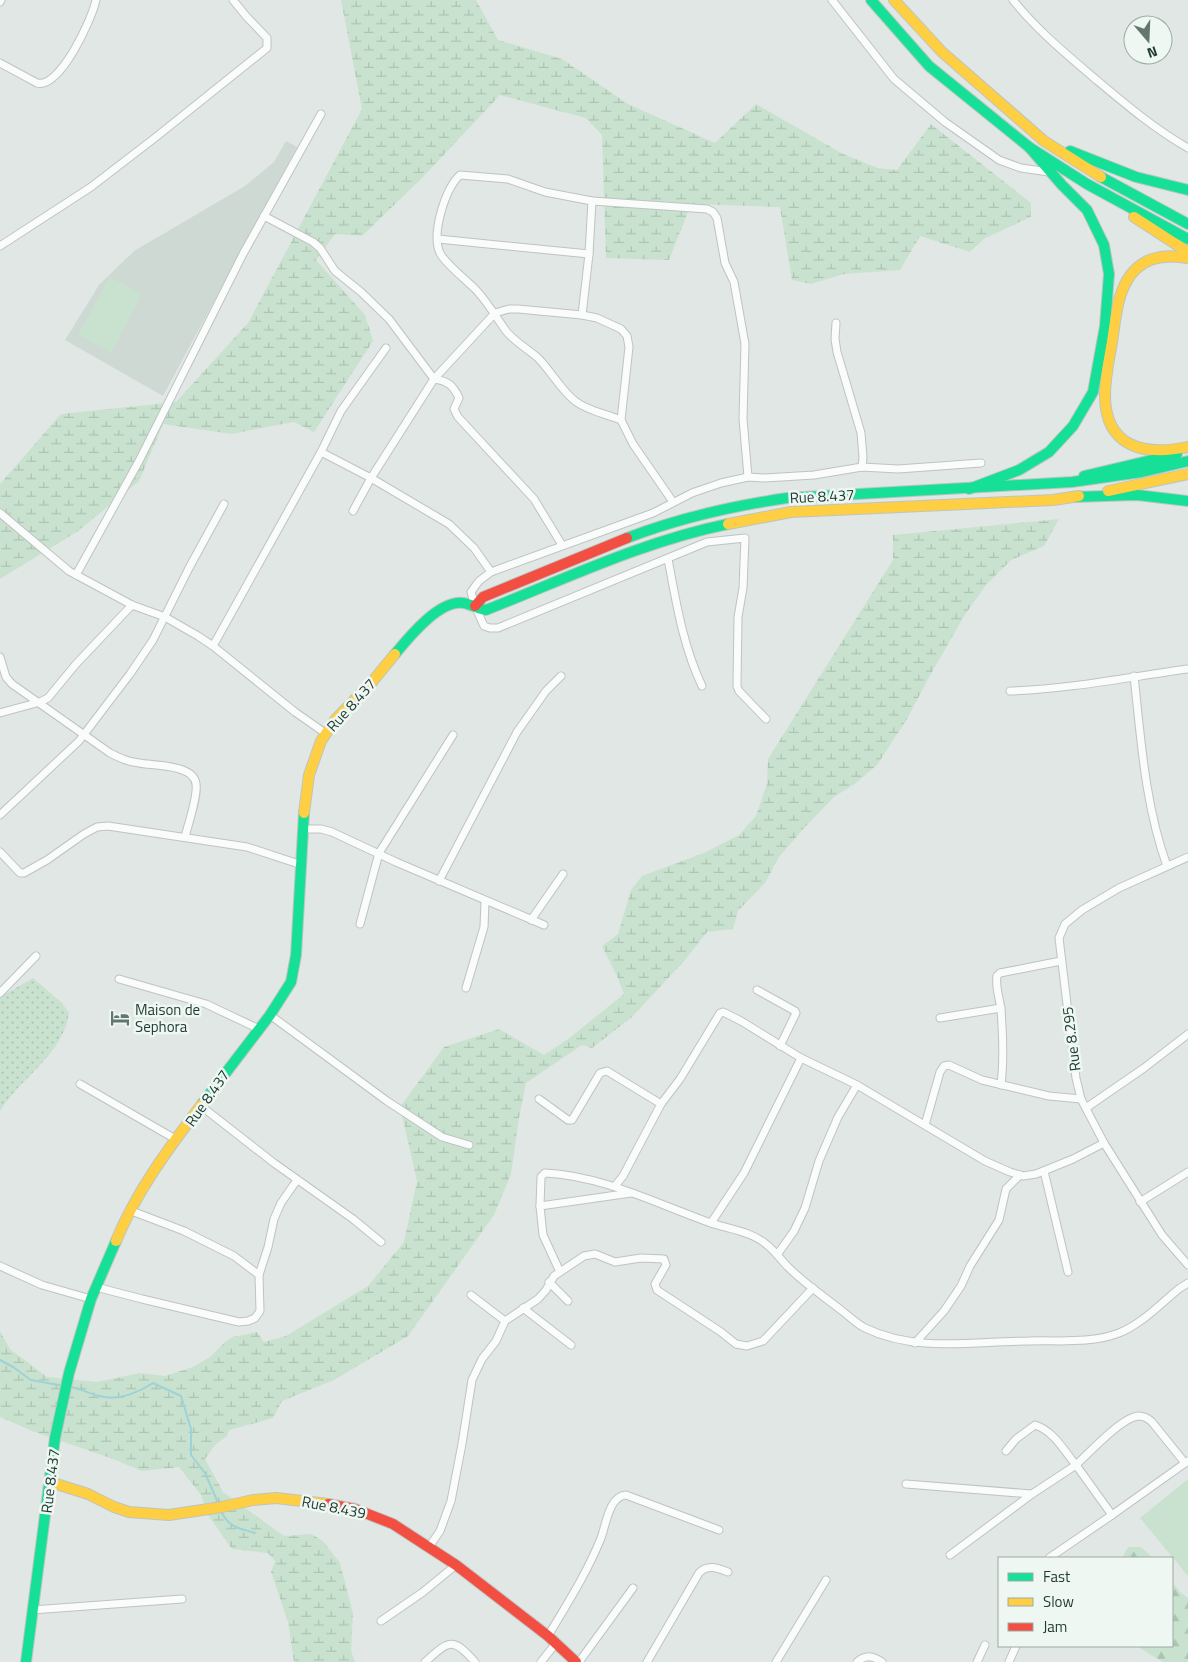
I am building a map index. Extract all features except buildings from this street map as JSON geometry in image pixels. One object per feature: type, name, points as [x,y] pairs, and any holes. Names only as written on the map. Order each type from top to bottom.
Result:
[{"type":"main road","points":[[871,0],[929,66],[1029,147],[1188,252]]},
{"type":"main road","points":[[894,0],[942,52],[1044,141],[1094,173],[1188,224]]},
{"type":"main road","points":[[1044,141],[1136,177],[1188,190]]},
{"type":"main road","points":[[969,489],[1019,470],[1049,452],[1073,426],[1093,392],[1105,326],[1109,274],[1104,245],[1087,210],[1029,147]]},
{"type":"main road","points":[[1094,173],[1188,214]]},
{"type":"main road","points":[[1087,184],[1188,239]]},
{"type":"main road","points":[[1188,258],[1163,256],[1139,266],[1130,275],[1119,302],[1105,384],[1105,402],[1107,417],[1114,432],[1127,445],[1144,451],[1159,452],[1188,447]]},
{"type":"main road","points":[[1051,484],[1188,451]]},
{"type":"main road","name":"Rue 8.437","points":[[474,606],[483,596],[624,540],[662,526],[743,504],[787,497],[969,489],[1115,478],[1162,469],[1188,461]]},
{"type":"main road","name":"Rue 8.437","points":[[26,1662],[55,1438],[66,1386],[91,1299],[129,1210],[150,1175],[286,992],[294,972],[308,782],[316,751],[326,732],[422,624],[439,611],[454,604],[467,602],[481,610],[486,610],[639,550],[698,531],[746,520],[791,512],[1053,500],[1116,490],[1188,474]]},
{"type":"main road","points":[[1073,497],[1136,495],[1188,501]]},
{"type":"main road","name":"Rue 8.439","points":[[50,1482],[88,1494],[114,1508],[129,1512],[169,1515],[217,1508],[253,1500],[276,1498],[355,1509],[393,1524],[456,1565],[578,1662]]},
{"type":"street","points":[[0,63],[37,83],[41,84],[50,81],[83,35],[91,19],[96,0]]},
{"type":"street","points":[[0,246],[91,187],[267,48],[267,38],[233,0]]},
{"type":"street","points":[[832,0],[894,79],[945,122],[998,160],[1021,168],[1052,172]]},
{"type":"street","points":[[1013,0],[1024,14],[1062,51],[1140,117],[1161,133],[1188,148]]},
{"type":"street","points":[[76,575],[139,461],[243,254],[321,114]]},
{"type":"street","points":[[621,420],[576,402],[538,358],[507,332],[477,291],[440,255],[438,239],[439,217],[453,182],[460,175],[508,179],[545,192],[592,201],[706,209],[713,212],[717,218],[725,263],[734,282],[745,344],[743,419],[748,477]]},
{"type":"street","points":[[582,315],[589,254],[592,201]]},
{"type":"street","points":[[264,216],[313,242],[320,248],[335,271],[361,292],[389,319],[434,379],[447,381],[454,388],[459,398],[454,409],[458,417],[534,500],[562,545]]},
{"type":"street","points":[[438,239],[589,254]]},
{"type":"street","points":[[353,511],[371,478],[434,379],[495,314],[509,309],[582,315],[622,329],[627,336],[629,347],[621,420],[633,444],[673,502]]},
{"type":"street","points":[[836,323],[835,339],[837,352],[861,433],[862,467]]},
{"type":"street","points":[[213,646],[322,452],[330,431],[341,412],[386,348]]},
{"type":"street","points":[[322,452],[371,478],[449,524],[474,548],[491,572]]},
{"type":"street","points":[[766,719],[739,691],[738,686],[738,617],[743,588],[745,538],[707,542],[498,628],[484,626],[474,606],[471,592],[479,581],[491,572],[653,513],[692,493],[721,483],[748,477],[765,478],[814,475],[862,467],[898,469],[982,463]]},
{"type":"street","points":[[0,815],[84,734],[130,674],[153,640],[224,504]]},
{"type":"street","points":[[0,513],[44,551],[76,575],[132,605],[165,617],[213,646],[295,712],[326,732]]},
{"type":"street","points":[[668,559],[684,640],[702,686]]},
{"type":"street","points":[[0,713],[48,698],[76,664],[132,605]]},
{"type":"street","points":[[0,657],[6,676],[12,684],[110,753],[122,760],[169,766],[186,771],[193,777],[197,784],[184,837]]},
{"type":"street","points":[[1010,691],[1043,689],[1188,669]]},
{"type":"street","points":[[439,881],[517,732],[546,691],[561,676]]},
{"type":"street","points":[[1134,676],[1142,759],[1151,814],[1167,866]]},
{"type":"street","points":[[360,924],[378,853],[453,735]]},
{"type":"street","points":[[0,852],[20,873],[24,873],[96,827],[108,826],[247,847],[302,865]]},
{"type":"street","points":[[304,829],[321,829],[332,832],[439,881],[544,925]]},
{"type":"street","name":"Rue 8.295","points":[[1188,857],[1120,888],[1082,910],[1065,924],[1059,938],[1060,961],[1064,975],[1076,1078],[1081,1100],[1104,1143],[1140,1202],[1162,1235],[1188,1265]]},
{"type":"street","points":[[531,920],[563,874]]},
{"type":"street","points":[[466,988],[484,927],[485,901]]},
{"type":"street","points":[[0,993],[36,956]]},
{"type":"street","points":[[1001,1085],[1004,1047],[996,982],[997,976],[1000,973],[1033,965],[1060,961]]},
{"type":"street","points":[[119,980],[206,1004],[259,1029]]},
{"type":"street","points":[[758,990],[796,1013],[780,1046]]},
{"type":"street","points":[[940,1018],[1000,1008]]},
{"type":"street","points":[[615,1186],[623,1176],[661,1104],[680,1079],[722,1012],[741,1021],[801,1058],[858,1085],[985,1161],[1010,1172],[1020,1175],[1036,1174],[1104,1143]]},
{"type":"street","points":[[270,1015],[388,1101],[442,1137],[469,1145]]},
{"type":"street","points":[[1086,1108],[1144,1068],[1188,1034]]},
{"type":"street","points":[[711,1223],[744,1173],[801,1058]]},
{"type":"street","points":[[925,1125],[940,1072],[944,1066],[949,1065],[982,1080],[1049,1096],[1081,1100]]},
{"type":"street","points":[[539,1099],[568,1120],[572,1120],[600,1073],[607,1071],[661,1104]]},
{"type":"street","points":[[80,1084],[177,1140]]},
{"type":"street","points":[[777,1255],[794,1231],[805,1208],[819,1161],[838,1118],[858,1085]]},
{"type":"street","points":[[201,1106],[297,1180],[354,1219],[381,1242]]},
{"type":"street","points":[[1044,1171],[1068,1272]]},
{"type":"street","points":[[1140,1202],[1188,1172]]},
{"type":"street","points":[[560,1272],[544,1235],[540,1206],[541,1177],[545,1173],[558,1173],[615,1186],[711,1223],[747,1234],[766,1243],[788,1267],[864,1327],[885,1336],[916,1343],[941,1345],[1104,1338],[1134,1325],[1188,1283]]},
{"type":"street","points":[[916,1343],[944,1311],[961,1286],[978,1251],[999,1220],[1006,1189],[1020,1175]]},
{"type":"street","points":[[96,1287],[142,1300],[239,1322],[255,1318],[260,1311],[259,1275],[277,1211],[297,1180]]},
{"type":"street","points":[[540,1206],[632,1193]]},
{"type":"street","points":[[129,1210],[184,1231],[234,1256],[259,1275]]},
{"type":"street","points":[[429,1547],[440,1531],[451,1501],[472,1380],[482,1359],[496,1341],[505,1321],[538,1299],[554,1276],[584,1256],[595,1254],[615,1262],[641,1258],[664,1259],[666,1265],[655,1284],[656,1290],[721,1332],[736,1344],[747,1346],[762,1341],[813,1288]]},
{"type":"street","points":[[0,1266],[42,1285],[91,1299]]},
{"type":"street","points":[[549,1282],[568,1301]]},
{"type":"street","points":[[471,1295],[505,1321]]},
{"type":"street","points":[[523,1308],[571,1345]]},
{"type":"street","points":[[950,1555],[1032,1494],[1076,1465],[1124,1422],[1140,1416],[1147,1418],[1186,1462],[1050,1557]]},
{"type":"street","points":[[1006,1451],[1016,1439],[1035,1425],[1042,1428],[1055,1438],[1112,1515]]},
{"type":"street","points":[[906,1484],[1032,1494]]},
{"type":"street","points":[[541,1662],[601,1537],[614,1500],[620,1495],[626,1495],[719,1530]]},
{"type":"street","points":[[381,1621],[424,1592],[456,1565]]},
{"type":"street","points":[[647,1662],[704,1568],[709,1566],[728,1572]]},
{"type":"street","points":[[776,1662],[826,1580]]},
{"type":"street","points":[[578,1662],[633,1588]]},
{"type":"street","points":[[32,1610],[182,1599]]},
{"type":"street","points":[[425,1662],[450,1643],[457,1644],[475,1662]]},
{"type":"street","points":[[977,1662],[985,1645]]},
{"type":"street","points":[[1009,1662],[1016,1647]]},
{"type":"street","points":[[857,1662],[861,1658],[868,1656],[882,1662]]},
{"type":"shaded area","points":[[286,141],[297,147],[163,396],[65,340],[99,285],[134,251],[245,186],[274,162]]},
{"type":"green space","points":[[341,0],[476,0],[498,40],[562,59],[628,104],[715,143],[756,104],[843,154],[878,168],[897,170],[931,124],[1031,203],[1031,217],[985,238],[970,252],[920,236],[900,270],[844,274],[811,284],[792,280],[780,207],[691,204],[669,260],[606,258],[602,135],[586,118],[500,95],[423,177],[362,236],[335,234],[316,260],[365,315],[373,341],[314,432],[294,422],[231,434],[163,424],[139,481],[78,531],[0,579],[0,484],[61,414],[176,402],[248,323],[362,109]]},
{"type":"green space","points":[[110,277],[142,294],[111,353],[78,335]]},
{"type":"green space","points":[[1059,519],[1044,546],[1011,560],[986,585],[964,616],[907,719],[877,765],[856,783],[834,797],[805,827],[779,857],[765,883],[738,911],[733,929],[707,932],[685,960],[632,1017],[592,1048],[582,1045],[526,1083],[511,1174],[494,1215],[408,1336],[334,1380],[282,1401],[273,1418],[229,1430],[227,1436],[215,1445],[205,1459],[223,1492],[284,1536],[311,1534],[323,1541],[340,1563],[353,1613],[351,1651],[355,1662],[294,1662],[288,1622],[271,1572],[275,1561],[268,1553],[232,1549],[208,1515],[201,1495],[179,1467],[142,1471],[32,1431],[0,1417],[0,1331],[10,1349],[47,1377],[97,1382],[140,1373],[165,1376],[193,1367],[210,1357],[233,1337],[257,1332],[264,1342],[286,1336],[368,1286],[404,1242],[417,1181],[400,1107],[444,1047],[499,1029],[544,1055],[568,1039],[624,994],[602,946],[618,934],[631,890],[642,876],[704,853],[739,835],[756,816],[767,784],[768,759],[893,560],[893,535]]},
{"type":"green space","points":[[33,978],[62,1003],[69,1013],[59,1041],[50,1054],[19,1087],[0,1111],[0,997]]},
{"type":"green space","points":[[1188,1479],[1188,1576],[1173,1557],[1140,1518]]},
{"type":"green space","points":[[1128,1547],[1141,1547],[1152,1557],[1123,1557]]},
{"type":"green space","points":[[1173,1583],[1188,1598],[1188,1662],[1163,1662],[1138,1647],[1173,1647]]},
{"type":"waterway","points":[[0,1360],[31,1380],[64,1386]]},
{"type":"waterway","points":[[71,1387],[111,1398],[130,1394],[153,1383],[181,1396],[191,1429],[191,1455],[205,1473],[219,1505]]},
{"type":"waterway","points":[[221,1511],[231,1524],[255,1533]]},
{"type":"traffic: fast","points":[[871,0],[929,66],[1029,147],[1087,184],[1188,239]]},
{"type":"traffic: fast","points":[[969,489],[1019,470],[1049,452],[1073,426],[1093,392],[1105,326],[1109,274],[1104,245],[1087,210],[1029,147]]},
{"type":"traffic: fast","points":[[1070,151],[1136,177],[1188,190]]},
{"type":"traffic: fast","points":[[1101,177],[1188,224]]},
{"type":"traffic: fast","points":[[1084,476],[1177,454]]},
{"type":"traffic: fast","points":[[627,538],[666,524],[746,505],[787,498],[1072,482],[1142,472],[1188,461]]},
{"type":"traffic: fast","points":[[1073,497],[1137,495],[1188,501]]},
{"type":"traffic: fast","points":[[395,654],[425,621],[444,607],[463,603],[486,610],[635,551],[666,540],[728,524]]},
{"type":"traffic: fast","points":[[202,1104],[270,1015],[291,982],[296,955],[304,813]]},
{"type":"traffic: fast","points":[[26,1662],[55,1438],[69,1373],[91,1299],[116,1241]]},
{"type":"traffic: slow","points":[[894,0],[942,52],[1044,141],[1101,177]]},
{"type":"traffic: slow","points":[[1134,217],[1188,252]]},
{"type":"traffic: slow","points":[[1188,258],[1175,256],[1155,258],[1137,268],[1130,275],[1118,302],[1106,375],[1105,395],[1107,413],[1112,427],[1120,437],[1130,444],[1157,450],[1188,447]]},
{"type":"traffic: slow","points":[[1108,491],[1188,474]]},
{"type":"traffic: slow","points":[[728,524],[791,512],[1053,500],[1079,496]]},
{"type":"traffic: slow","points":[[304,813],[309,775],[321,741],[335,720],[372,682],[395,654]]},
{"type":"traffic: slow","points":[[116,1241],[124,1222],[144,1187],[202,1104]]},
{"type":"traffic: slow","points":[[50,1482],[88,1494],[129,1512],[169,1515],[253,1500],[276,1498],[328,1504]]},
{"type":"traffic: jam","points":[[475,606],[483,597],[627,538]]},
{"type":"traffic: jam","points":[[328,1504],[355,1509],[393,1524],[456,1565],[548,1636],[576,1662]]},
{"type":"place","name":"Maison de Sephora","points":[[120,1018]]}]
